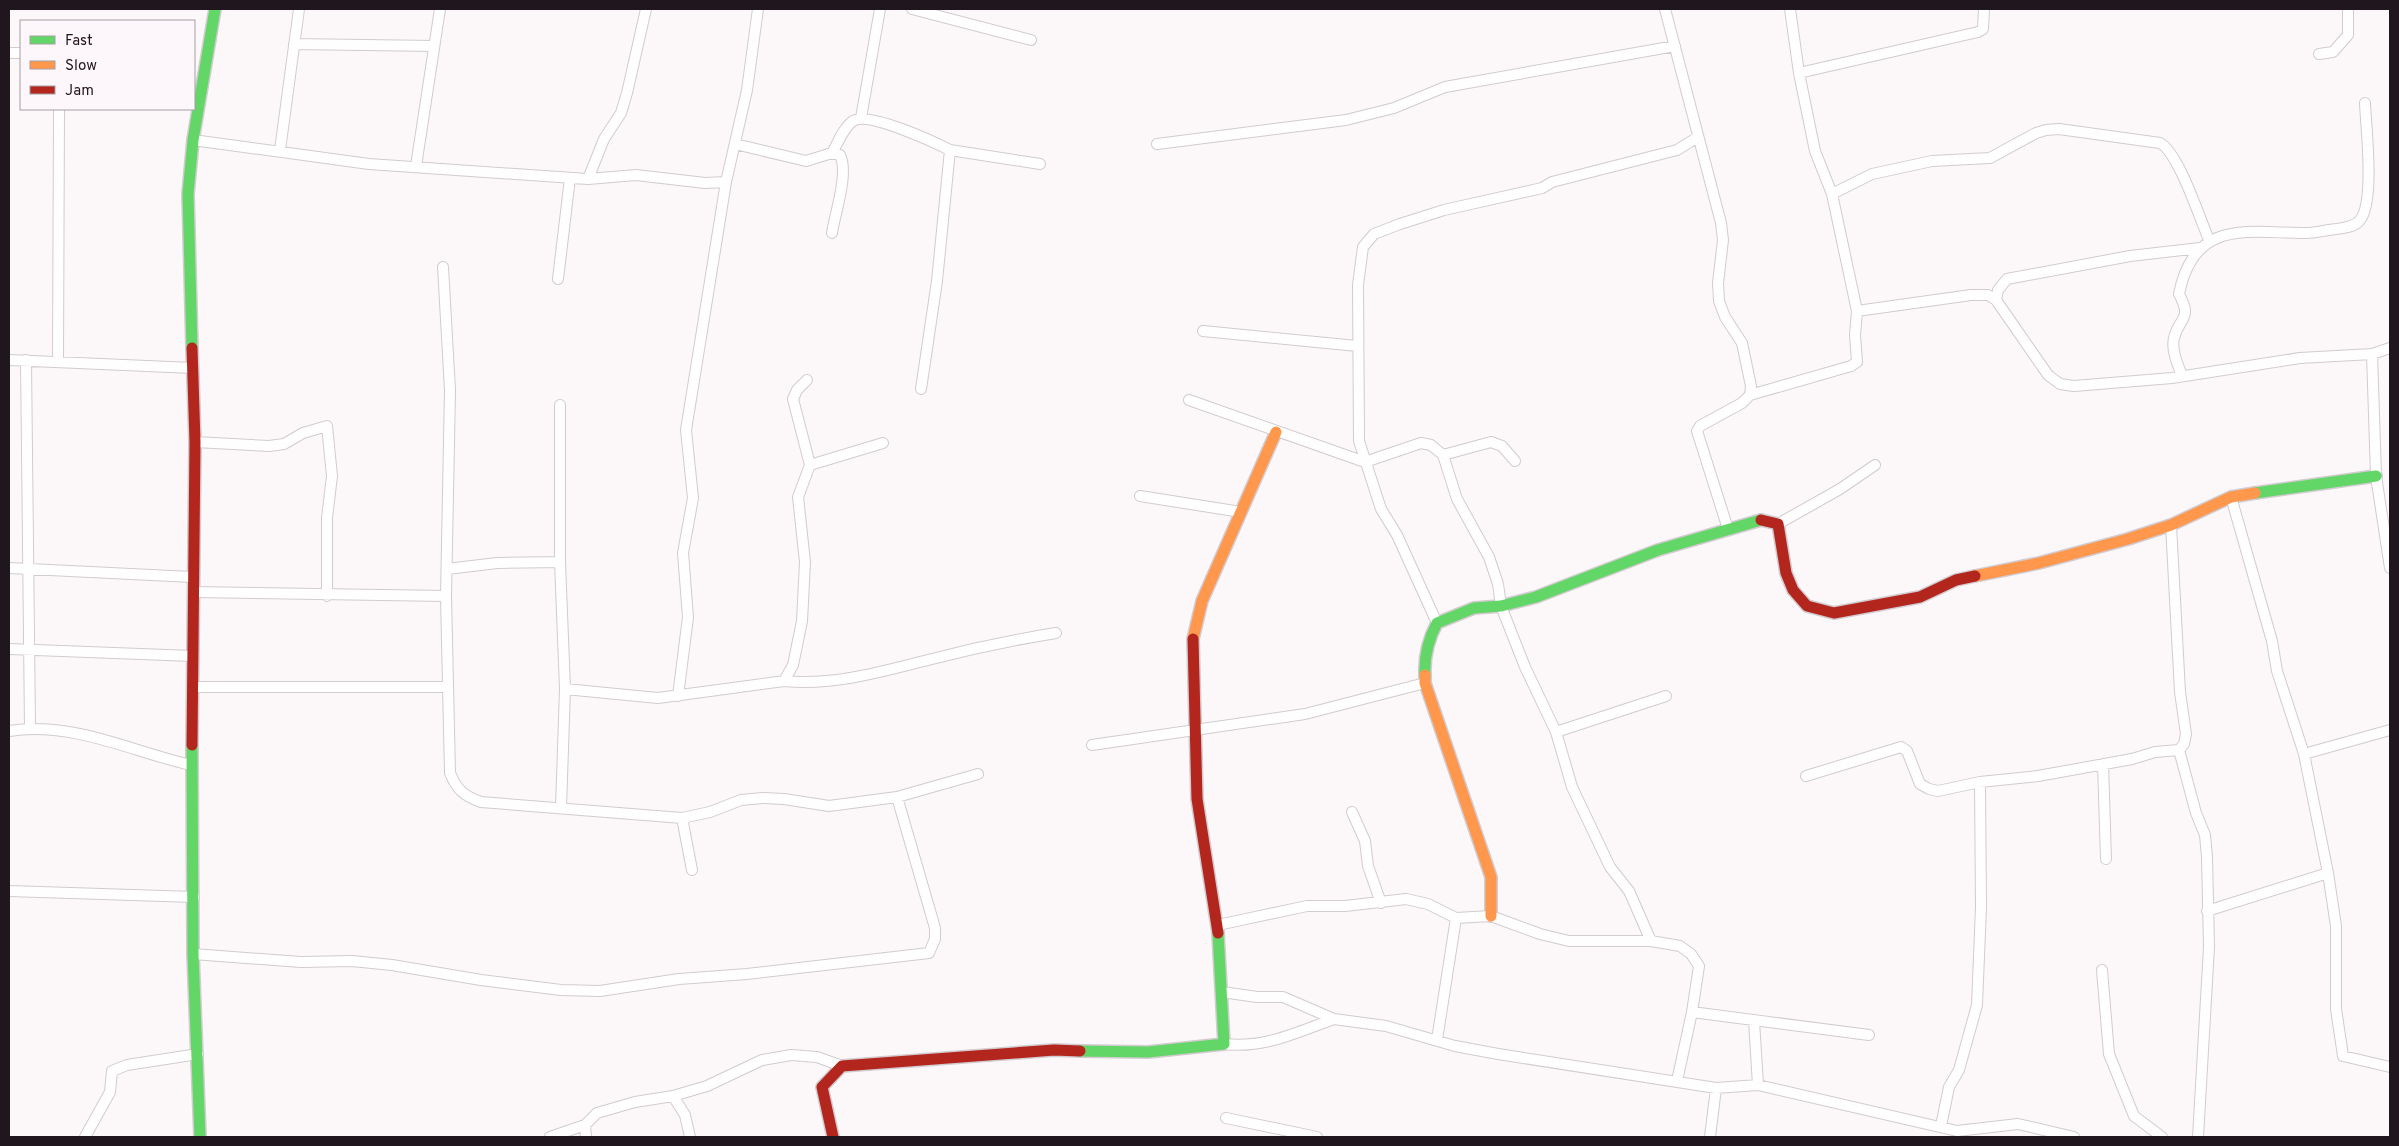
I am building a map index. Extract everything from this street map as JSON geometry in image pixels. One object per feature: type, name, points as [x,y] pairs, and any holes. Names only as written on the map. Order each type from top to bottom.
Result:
[{"type":"street","points":[[200,1137],[194,954],[191,765],[195,442],[188,194],[199,72],[215,9]]},
{"type":"street","points":[[280,150],[299,9]]},
{"type":"street","points":[[416,166],[440,9]]},
{"type":"street","points":[[588,178],[604,139],[621,113],[628,93],[646,9]]},
{"type":"street","points":[[678,696],[688,617],[683,552],[693,498],[686,430],[726,182],[747,90],[758,9]]},
{"type":"street","points":[[861,118],[880,9]]},
{"type":"street","points":[[912,9],[1031,40]]},
{"type":"street","points":[[1665,9],[1720,223],[1723,240],[1718,283],[1719,301],[1725,317],[1742,343],[1751,386],[1750,395]]},
{"type":"street","points":[[1728,529],[1697,432],[1700,426],[1742,403],[1750,395],[1851,366],[1857,362],[1855,335],[1857,311],[1832,194],[1815,151],[1799,73],[1790,9]]},
{"type":"street","points":[[1799,73],[1978,32],[1983,30],[1985,24],[1984,9]]},
{"type":"street","points":[[2319,54],[2333,52],[2348,36],[2348,9]]},
{"type":"street","points":[[294,44],[434,46]]},
{"type":"street","points":[[1157,144],[1346,120],[1394,108],[1445,87],[1675,46]]},
{"type":"street","points":[[1996,300],[1998,290],[2007,279],[2120,257],[2200,248],[2224,234],[2252,231],[2307,233],[2349,227],[2360,221],[2366,210],[2369,174],[2365,103]]},
{"type":"street","points":[[58,362],[59,110]]},
{"type":"street","points":[[832,153],[846,128],[853,120],[861,118],[875,120],[950,150],[1040,164]]},
{"type":"street","points":[[1832,194],[1872,174],[1880,172],[1932,161],[1990,158],[2036,133],[2059,129],[2160,143],[2167,146],[2178,165],[2210,242]]},
{"type":"street","points":[[1437,623],[1397,535],[1381,509],[1359,441],[1358,285],[1363,247],[1374,234],[1444,210],[1542,188],[1552,182],[1677,150],[1698,137]]},
{"type":"street","points":[[193,140],[280,150],[369,164],[570,178],[636,175],[705,183],[726,182]]},
{"type":"street","points":[[735,144],[806,161],[832,153],[840,155],[842,159],[841,189],[832,233]]},
{"type":"street","points":[[921,389],[937,281],[950,150]]},
{"type":"street","points":[[558,278],[570,178]]},
{"type":"street","points":[[2182,376],[2174,343],[2174,337],[2185,313],[2185,306],[2179,294],[2186,270],[2200,248]]},
{"type":"street","points":[[443,267],[450,390],[446,596],[450,773],[456,786],[466,797],[481,802],[682,818],[710,812],[741,800],[763,798],[829,806],[898,798],[978,774]]},
{"type":"street","points":[[1857,311],[1972,295],[1988,295],[1996,300],[2048,375],[2060,384],[2074,386],[2182,376],[2300,358],[2372,354],[2390,348]]},
{"type":"street","points":[[1204,331],[1357,346]]},
{"type":"street","points":[[2372,354],[2376,476],[2390,568]]},
{"type":"street","points":[[9,360],[194,368]]},
{"type":"street","points":[[26,360],[30,728]]},
{"type":"street","points":[[784,681],[793,666],[802,621],[805,562],[798,497],[810,465],[793,399],[797,390],[807,380]]},
{"type":"street","points":[[1189,400],[1365,462],[1421,443],[1431,445],[1443,455],[1457,498],[1488,557],[1498,584],[1501,606],[1525,667],[1556,732],[1572,787],[1610,867],[1629,891],[1651,941]]},
{"type":"street","points":[[560,405],[560,562],[565,690],[561,808]]},
{"type":"street","points":[[195,442],[276,445],[284,444],[303,433],[327,426],[332,476],[327,518],[327,596]]},
{"type":"street","points":[[1224,1044],[1218,925],[1197,799],[1193,635],[1202,601],[1276,432]]},
{"type":"street","points":[[1443,455],[1491,442],[1502,446],[1515,461]]},
{"type":"street","points":[[810,465],[882,443]]},
{"type":"street","points":[[1491,916],[1491,877],[1457,772],[1425,683],[1424,661],[1429,639],[1437,623],[1474,608],[1501,606],[1536,597],[1658,550],[1758,519],[1778,524],[1840,489],[1875,465]]},
{"type":"street","points":[[1778,524],[1786,573],[1793,590],[1807,606],[1834,613],[1920,597],[1956,580],[2039,563],[2171,525],[2231,497],[2376,476]]},
{"type":"street","points":[[1140,496],[1241,512]]},
{"type":"street","points":[[2231,497],[2272,641],[2277,671],[2304,754],[2328,873],[2336,926],[2336,1009],[2343,1056],[2390,1068]]},
{"type":"street","points":[[1806,776],[1901,747],[1907,750],[1920,784],[1928,789],[1938,791],[1980,782],[2038,776],[2132,759],[2155,752],[2179,750],[2184,744],[2186,734],[2180,692],[2171,525]]},
{"type":"street","points":[[447,569],[497,563],[560,562]]},
{"type":"street","points":[[9,568],[27,567],[192,577]]},
{"type":"street","points":[[193,592],[327,596],[446,596]]},
{"type":"street","points":[[565,690],[658,698],[784,681],[808,684],[852,679],[967,650],[1056,633]]},
{"type":"street","points":[[9,649],[29,648],[193,656]]},
{"type":"street","points":[[1092,745],[1305,714],[1425,683]]},
{"type":"street","points":[[193,687],[448,687]]},
{"type":"street","points":[[1556,732],[1666,696]]},
{"type":"street","points":[[9,731],[30,728],[82,733],[156,757],[191,765]]},
{"type":"street","points":[[2304,754],[2390,730]]},
{"type":"street","points":[[2179,750],[2196,813],[2205,835],[2207,857],[2209,947],[2198,1137]]},
{"type":"street","points":[[2103,764],[2106,859]]},
{"type":"street","points":[[1941,1126],[1949,1087],[1959,1070],[1977,1005],[1981,907],[1980,782]]},
{"type":"street","points":[[194,954],[301,962],[352,961],[561,990],[600,991],[679,979],[746,974],[929,953],[935,939],[935,928],[898,798]]},
{"type":"street","points":[[1352,812],[1365,841],[1368,866],[1381,903]]},
{"type":"street","points":[[682,818],[692,870]]},
{"type":"street","points":[[2207,911],[2328,873]]},
{"type":"street","points":[[9,891],[194,897]]},
{"type":"street","points":[[1218,925],[1307,906],[1345,906],[1406,899],[1428,904],[1456,918],[1491,916],[1568,941],[1651,941],[1680,946],[1691,954],[1699,966],[1692,1012],[1677,1081]]},
{"type":"street","points":[[1437,1040],[1456,918]]},
{"type":"street","points":[[2102,970],[2109,1054],[2134,1116],[2162,1137]]},
{"type":"street","points":[[1222,992],[1257,997],[1283,997],[1334,1019],[1386,1026],[1498,1054],[1716,1088],[1758,1084],[1941,1126],[1957,1134],[2018,1124],[2074,1137]]},
{"type":"street","points":[[1692,1012],[1869,1034]]},
{"type":"street","points":[[550,1137],[586,1125],[597,1113],[635,1102],[673,1096],[707,1086],[762,1060],[791,1055],[817,1057],[842,1066],[1054,1050],[1148,1052],[1224,1044],[1244,1046],[1266,1043],[1334,1019]]},
{"type":"street","points":[[1754,1021],[1758,1084]]},
{"type":"street","points":[[85,1137],[110,1092],[112,1071],[127,1065],[198,1054]]},
{"type":"street","points":[[833,1137],[822,1087],[842,1066]]},
{"type":"street","points":[[1710,1137],[1716,1088]]},
{"type":"street","points":[[673,1096],[685,1115],[690,1137]]},
{"type":"street","points":[[1226,1118],[1317,1137]]},
{"type":"street","points":[[586,1125],[586,1137]]},
{"type":"traffic: fast","points":[[192,348],[188,194],[193,140],[215,9]]},
{"type":"traffic: fast","points":[[2255,493],[2376,476]]},
{"type":"traffic: fast","points":[[1425,675],[1427,648],[1437,623],[1474,608],[1501,606],[1536,597],[1658,550],[1761,520]]},
{"type":"traffic: fast","points":[[192,745],[193,954],[200,1137]]},
{"type":"traffic: fast","points":[[1080,1051],[1148,1052],[1224,1044],[1218,933]]},
{"type":"traffic: slow","points":[[1193,639],[1202,601],[1276,432]]},
{"type":"traffic: slow","points":[[1975,576],[2039,563],[2128,539],[2171,525],[2231,497],[2255,493]]},
{"type":"traffic: slow","points":[[1425,675],[1425,683],[1491,877],[1491,916]]},
{"type":"traffic: jam","points":[[192,348],[195,442],[192,745]]},
{"type":"traffic: jam","points":[[1761,520],[1778,524],[1786,573],[1793,590],[1807,606],[1834,613],[1920,597],[1956,580],[1975,576]]},
{"type":"traffic: jam","points":[[1193,639],[1197,799],[1218,933]]},
{"type":"traffic: jam","points":[[833,1137],[822,1087],[842,1066],[1054,1050],[1080,1051]]}]
